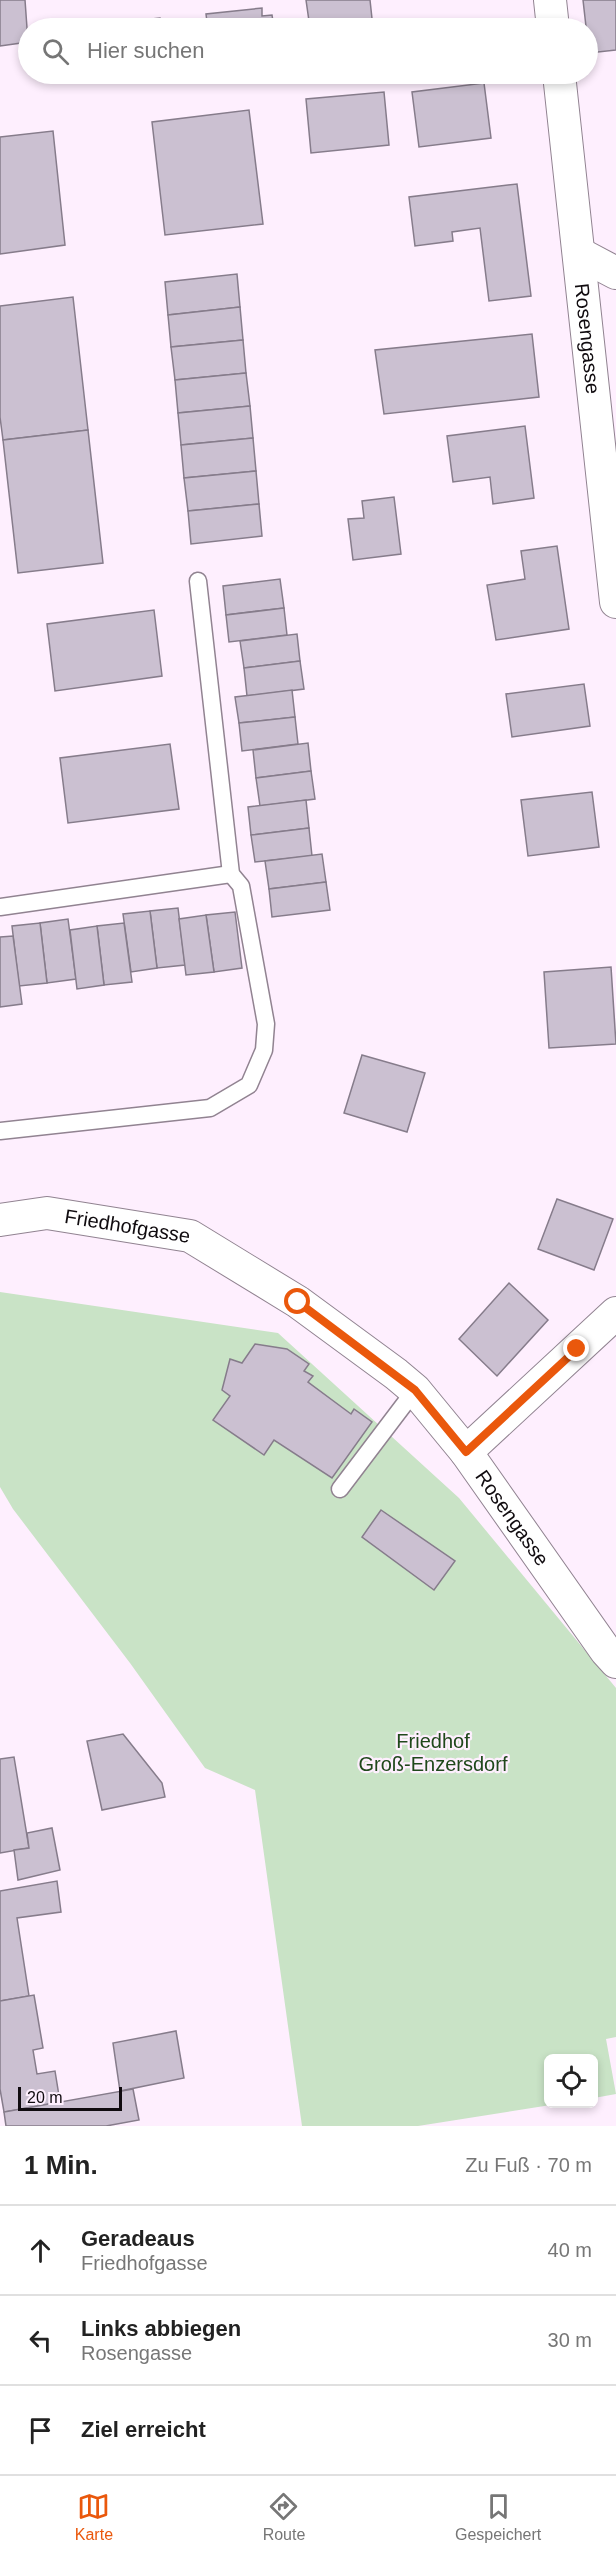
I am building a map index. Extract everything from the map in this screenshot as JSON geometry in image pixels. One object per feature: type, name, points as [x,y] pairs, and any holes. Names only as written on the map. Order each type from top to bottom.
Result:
[{"type":"street","points":[[550,0],[553,18]]},
{"type":"street","name":"Rosengasse","points":[[560,84],[616,602]]},
{"type":"street","points":[[580,254],[616,273]]},
{"type":"street","name":"Friedhofgasse","points":[[0,1220],[47,1214],[190,1236],[298,1302],[415,1390],[466,1452]]},
{"type":"street","name":"Rosengasse","points":[[616,1313],[466,1452],[616,1662]]},
{"type":"lane","points":[[0,1131],[210,1108],[249,1085],[264,1050],[266,1024],[241,886],[231,874],[198,581]]},
{"type":"lane","points":[[0,907],[231,874]]},
{"type":"lane","points":[[340,1488],[415,1390]]},
{"type":"green space","name":"Friedhof Groß-Enzersdorf","points":[[0,1292],[278,1333],[459,1498],[616,1688],[616,2037],[606,2039],[616,2094],[598,2097],[598,2054],[544,2054],[544,2106],[418,2126],[302,2126],[255,1790],[205,1768],[130,1663],[13,1509],[0,1487]]},
{"type":"building","points":[[0,0],[25,0],[26,18],[18,18],[18,43],[0,46]]},
{"type":"building","points":[[306,0],[370,0],[372,18],[309,18]]},
{"type":"building","points":[[583,0],[616,0],[616,50],[598,52],[598,18],[585,18]]},
{"type":"building","points":[[262,8],[262,16],[272,15],[272,18],[206,18],[206,14]]},
{"type":"building","points":[[484,84],[491,138],[419,147],[412,92]]},
{"type":"building","points":[[384,92],[389,145],[311,153],[306,99]]},
{"type":"building","points":[[249,110],[263,224],[165,235],[152,122]]},
{"type":"building","points":[[53,131],[65,245],[0,254],[0,137]]},
{"type":"building","points":[[517,184],[531,296],[489,301],[480,228],[452,232],[453,241],[415,246],[409,197]]},
{"type":"building","points":[[237,274],[240,307],[168,315],[165,282]]},
{"type":"building","points":[[73,297],[88,430],[3,440],[0,417],[0,306]]},
{"type":"building","points":[[240,307],[243,340],[171,347],[168,315]]},
{"type":"building","points":[[532,334],[539,397],[384,414],[375,350]]},
{"type":"building","points":[[243,340],[246,373],[175,380],[171,347]]},
{"type":"building","points":[[246,373],[250,406],[178,413],[175,380]]},
{"type":"building","points":[[250,406],[253,438],[181,445],[178,413]]},
{"type":"building","points":[[525,426],[534,498],[493,504],[490,477],[453,482],[447,436]]},
{"type":"building","points":[[88,430],[103,563],[18,573],[3,440]]},
{"type":"building","points":[[253,438],[256,471],[184,478],[181,445]]},
{"type":"building","points":[[256,471],[259,504],[188,511],[184,478]]},
{"type":"building","points":[[394,497],[401,554],[353,560],[348,519],[364,518],[362,501]]},
{"type":"building","points":[[259,504],[262,536],[191,544],[188,511]]},
{"type":"building","points":[[557,546],[569,629],[496,640],[487,585],[525,579],[521,551]]},
{"type":"building","points":[[280,579],[284,608],[226,615],[223,586]]},
{"type":"building","points":[[284,608],[287,635],[229,642],[226,615]]},
{"type":"building","points":[[154,610],[162,676],[55,691],[47,624]]},
{"type":"building","points":[[297,634],[300,661],[244,668],[240,641]]},
{"type":"building","points":[[300,661],[304,689],[247,696],[244,668]]},
{"type":"building","points":[[584,684],[590,726],[512,737],[506,694]]},
{"type":"building","points":[[292,690],[295,717],[239,723],[235,697]]},
{"type":"building","points":[[295,717],[298,744],[242,751],[239,723]]},
{"type":"building","points":[[308,743],[311,771],[256,778],[253,750]]},
{"type":"building","points":[[170,744],[179,809],[68,823],[60,758]]},
{"type":"building","points":[[311,771],[315,799],[260,806],[256,778]]},
{"type":"building","points":[[592,792],[599,847],[528,856],[521,800]]},
{"type":"building","points":[[306,800],[309,828],[251,835],[248,807]]},
{"type":"building","points":[[309,828],[312,856],[255,862],[251,835]]},
{"type":"building","points":[[322,854],[326,882],[269,889],[265,861]]},
{"type":"building","points":[[326,882],[330,910],[272,917],[269,889]]},
{"type":"building","points":[[178,908],[185,965],[157,968],[150,911]]},
{"type":"building","points":[[150,911],[157,968],[131,972],[123,914]]},
{"type":"building","points":[[235,912],[242,968],[214,972],[206,915]]},
{"type":"building","points":[[206,915],[214,972],[186,975],[179,919]]},
{"type":"building","points":[[68,919],[76,979],[47,983],[40,923]]},
{"type":"building","points":[[40,923],[47,983],[19,986],[12,926]]},
{"type":"building","points":[[124,923],[132,982],[104,985],[97,926]]},
{"type":"building","points":[[97,926],[104,985],[77,989],[70,930]]},
{"type":"building","points":[[13,936],[22,1004],[0,1007],[0,937]]},
{"type":"building","points":[[611,967],[616,1044],[549,1048],[544,972]]},
{"type":"building","points":[[362,1055],[425,1073],[407,1132],[344,1113]]},
{"type":"building","points":[[557,1199],[613,1219],[594,1270],[538,1249]]},
{"type":"building","points":[[509,1283],[548,1320],[497,1376],[459,1339]]},
{"type":"building","points":[[255,1344],[287,1349],[309,1364],[304,1371],[313,1376],[308,1382],[351,1414],[354,1409],[372,1422],[332,1478],[274,1440],[264,1455],[213,1420],[230,1396],[222,1390],[230,1359],[242,1363]]},
{"type":"building","points":[[381,1510],[455,1561],[434,1590],[362,1537]]},
{"type":"building","points":[[123,1734],[162,1783],[165,1797],[102,1810],[87,1741]]},
{"type":"building","points":[[14,1757],[29,1848],[0,1853],[0,1759]]},
{"type":"building","points":[[52,1828],[60,1870],[18,1880],[14,1850],[29,1848],[27,1833]]},
{"type":"building","points":[[57,1881],[61,1912],[17,1918],[29,1996],[0,2001],[0,1891]]},
{"type":"building","points":[[34,1995],[43,2048],[33,2050],[37,2074],[55,2071],[60,2102],[4,2112],[0,2089],[0,2001]]},
{"type":"building","points":[[176,2031],[184,2078],[120,2091],[113,2043]]},
{"type":"building","points":[[133,2089],[139,2120],[106,2126],[6,2126],[4,2112]]},
{"type":"route","points":[[298,1302],[415,1390],[466,1452],[577,1349]]}]
